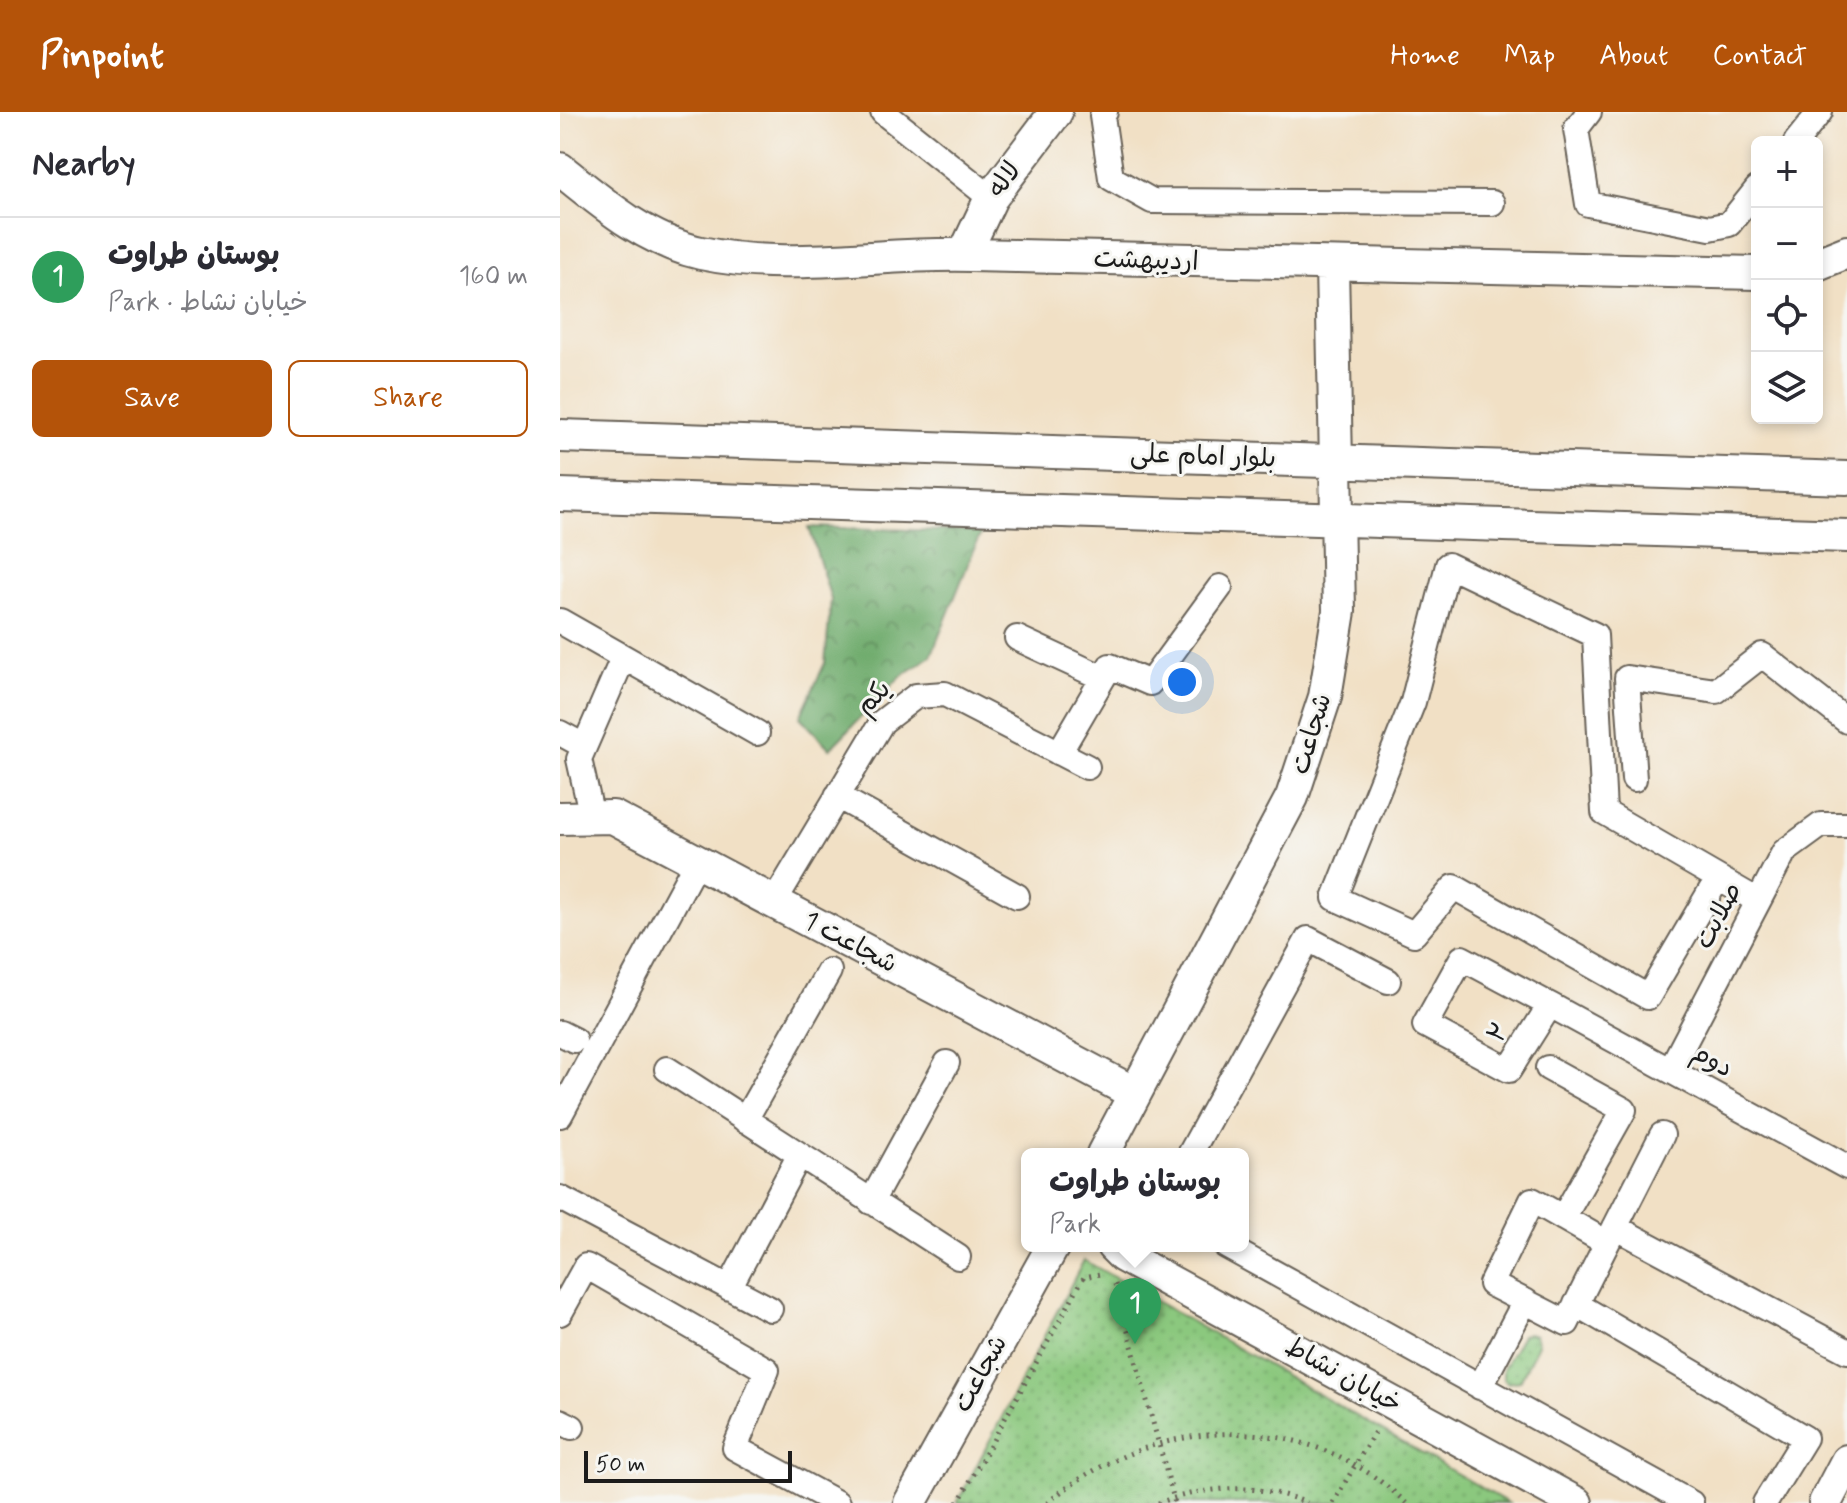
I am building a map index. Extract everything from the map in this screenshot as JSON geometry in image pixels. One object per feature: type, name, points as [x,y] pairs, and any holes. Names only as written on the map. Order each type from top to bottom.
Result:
[{"type":"street","points":[[883,112],[991,198]]},
{"type":"street","name":"لاله","points":[[964,255],[991,198],[1056,112]]},
{"type":"street","points":[[1105,112],[1102,116],[1111,178],[1152,201],[1492,203]]},
{"type":"street","points":[[1589,112],[1576,129],[1588,204],[1710,228],[1729,224],[1751,196]]},
{"type":"street","points":[[1801,136],[1820,112]]},
{"type":"street","name":"اردیبهشت","points":[[560,169],[604,205],[650,235],[699,253],[750,260],[964,255],[1332,266],[1751,273]]},
{"type":"street","points":[[1823,262],[1847,252]]},
{"type":"street","name":"شجاعت","points":[[1106,1148],[1292,797],[1325,697],[1339,611],[1332,266]]},
{"type":"street","name":"بلوار امام علی","points":[[560,436],[1847,478]]},
{"type":"street","points":[[560,495],[1847,536]]},
{"type":"street","points":[[1718,878],[1648,997],[1454,887],[1414,934],[1335,898],[1413,702],[1448,565],[1595,635],[1604,812],[1758,901]]},
{"type":"street","points":[[1059,753],[1110,666],[1150,683],[1220,587]]},
{"type":"street","points":[[560,621],[757,733]]},
{"type":"street","points":[[1017,638],[1103,678]]},
{"type":"street","points":[[1634,779],[1627,678],[1716,691],[1762,655],[1847,721]]},
{"type":"street","points":[[576,817],[579,759],[623,658]]},
{"type":"street","name":"یکم","points":[[774,902],[882,722],[916,696],[945,694],[1087,767]]},
{"type":"street","points":[[560,733],[584,746]]},
{"type":"street","points":[[837,796],[1017,896]]},
{"type":"street","name":"شجاعت 1","points":[[576,817],[613,817],[1134,1093]]},
{"type":"street","name":"صلابت","points":[[1670,1070],[1784,852],[1821,825],[1847,825]]},
{"type":"street","points":[[560,1115],[697,861]]},
{"type":"street","points":[[1193,1148],[1308,939],[1388,981]]},
{"type":"street","name":"۲","points":[[1462,958],[1550,1005],[1509,1070],[1425,1025],[1462,958]]},
{"type":"street","points":[[745,1120],[829,971]]},
{"type":"street","name":"دوم","points":[[1550,1005],[1847,1167]]},
{"type":"street","points":[[871,1202],[947,1063]]},
{"type":"street","points":[[1548,1068],[1624,1110],[1563,1218]]},
{"type":"street","points":[[667,1069],[958,1257]]},
{"type":"street","points":[[1662,1135],[1611,1235],[1576,1304],[1567,1323],[1491,1284],[1532,1200],[1563,1218],[1611,1235],[1847,1350]]},
{"type":"street","points":[[729,1288],[799,1156]]},
{"type":"street","points":[[560,1199],[770,1309]]},
{"type":"street","name":"شجاعت","points":[[910,1503],[1050,1252]]},
{"type":"street","name":"خیابان نشاط","points":[[1119,1252],[1576,1503]]},
{"type":"street","points":[[1237,1252],[1691,1503]]},
{"type":"street","points":[[560,1313],[586,1266],[767,1370],[735,1448],[837,1503]]},
{"type":"street","points":[[1480,1387],[1525,1301]]},
{"type":"street","points":[[1576,1304],[1805,1438],[1765,1503]]},
{"type":"street","points":[[1825,1503],[1847,1461]]},
{"type":"path","points":[[958,1503],[1084,1277],[1111,1272],[1174,1500]]},
{"type":"path","points":[[1333,1503],[1392,1403]]},
{"type":"path","points":[[1047,1503],[1091,1472],[1157,1443],[1251,1433],[1314,1444],[1390,1487],[1406,1503]]},
{"type":"path","points":[[1158,1503],[1196,1490],[1232,1488],[1261,1490],[1307,1503]]},
{"type":"green space","points":[[809,527],[981,532],[931,656],[899,678],[830,749],[800,717],[825,663],[831,599]]},
{"type":"green space","points":[[1084,1260],[1508,1503],[957,1503]]},
{"type":"green space","points":[[1522,1335],[1535,1335],[1538,1344],[1520,1381],[1507,1383],[1503,1378],[1503,1369]]},
{"type":"place","name":"بوستان طراوت","points":[[1135,1344]]}]
